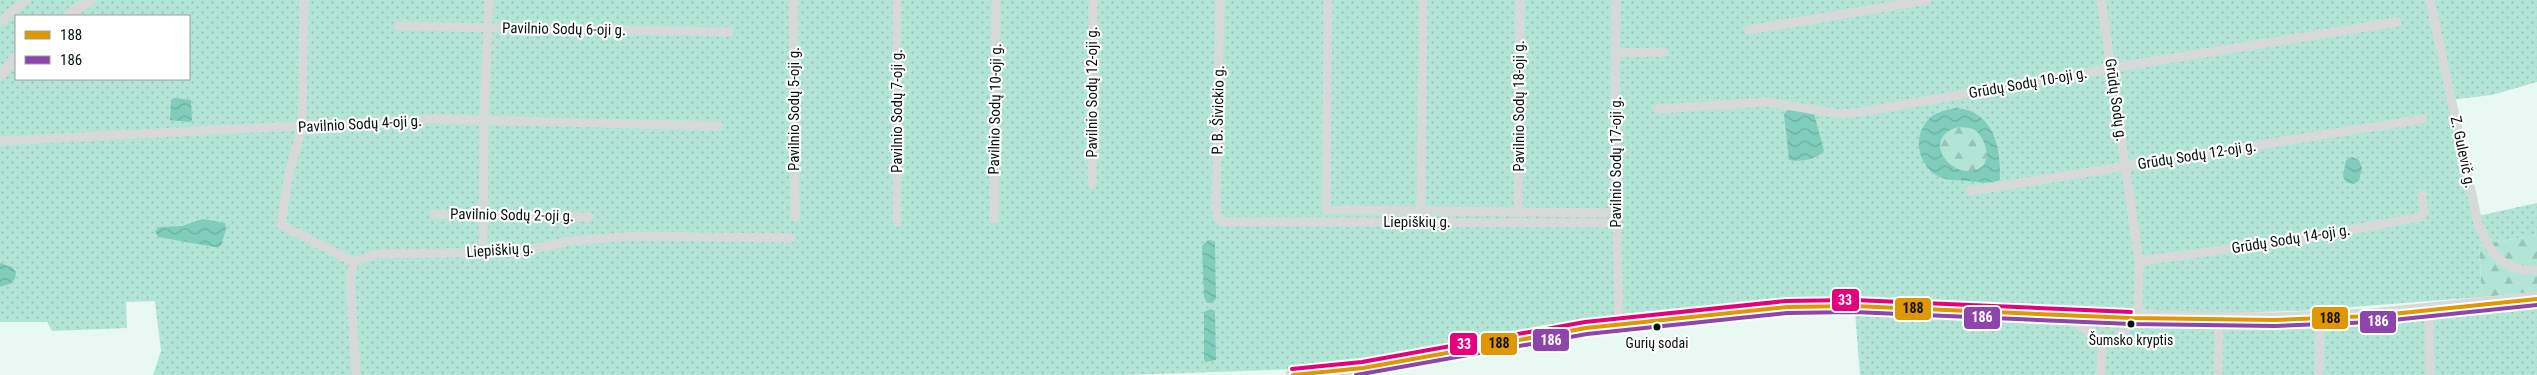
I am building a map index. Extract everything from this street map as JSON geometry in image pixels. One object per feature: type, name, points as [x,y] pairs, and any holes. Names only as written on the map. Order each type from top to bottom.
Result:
[{"type":"main road","points":[[1293,375],[1363,368],[1578,329],[1816,306],[2219,320],[2320,319],[2537,299]]},
{"type":"street","points":[[0,22],[26,0]]},
{"type":"street","points":[[68,15],[90,0]]},
{"type":"street","points":[[304,0],[302,128],[289,172],[281,225],[354,262],[350,279],[356,375]]},
{"type":"street","points":[[483,253],[484,120],[489,0]]},
{"type":"street","name":"Pavilnio Sodų 5-oji g.","points":[[793,0],[794,217]]},
{"type":"street","name":"Pavilnio Sodų 7-oji g.","points":[[896,0],[897,222]]},
{"type":"street","name":"Pavilnio Sodų 10-oji g.","points":[[994,219],[996,0]]},
{"type":"street","name":"Pavilnio Sodų 12-oji g.","points":[[1092,184],[1093,0]]},
{"type":"street","name":"P. B. Šivickio g.","points":[[1218,219],[1216,207],[1220,0]]},
{"type":"street","points":[[1328,0],[1326,210],[1518,213],[1616,218]]},
{"type":"street","points":[[1421,211],[1423,0]]},
{"type":"street","name":"Pavilnio Sodų 18-oji g.","points":[[1518,213],[1520,0]]},
{"type":"street","name":"Pavilnio Sodų 17-oji g.","points":[[1616,0],[1616,218],[1619,324]]},
{"type":"street","points":[[1749,30],[1928,0]]},
{"type":"street","name":"Grūdų Sodų g.","points":[[2101,0],[2139,261],[2135,318]]},
{"type":"street","name":"Z. Gulevič g.","points":[[2430,0],[2478,223],[2486,244],[2512,269],[2524,272],[2537,270]]},
{"type":"street","name":"Grūdų Sodų 10-oji g.","points":[[1658,109],[1768,102],[1849,114],[2112,68],[2397,22]]},
{"type":"street","name":"Pavilnio Sodų 6-oji g.","points":[[399,26],[729,32]]},
{"type":"street","points":[[1616,53],[1664,52]]},
{"type":"street","points":[[0,76],[15,59]]},
{"type":"street","name":"Pavilnio Sodų 4-oji g.","points":[[0,141],[239,128],[302,128],[434,119],[720,126]]},
{"type":"street","name":"Grūdų Sodų 12-oji g.","points":[[1970,191],[2423,119]]},
{"type":"street","name":"Grūdų Sodų 14-oji g.","points":[[2139,261],[2297,240],[2420,217],[2424,213],[2422,196]]},
{"type":"street","name":"Pavilnio Sodų 2-oji g.","points":[[434,214],[589,217]]},
{"type":"street","name":"Liepiškių g.","points":[[1218,219],[1223,222],[1616,218]]},
{"type":"street","name":"Liepiškių g.","points":[[354,262],[376,254],[519,252],[570,242],[638,236],[790,238]]},
{"type":"street","points":[[2429,310],[2430,375]]},
{"type":"street","points":[[2066,316],[2102,341],[2111,340],[2122,335],[2135,318]]},
{"type":"street","points":[[2320,319],[2320,375]]},
{"type":"street","points":[[2218,375],[2219,320]]},
{"type":"street","points":[[2101,375],[2102,341]]},
{"type":"green space","points":[[0,0],[2537,0],[2537,82],[2492,95],[2449,100],[2473,217],[2537,203],[2537,235],[2479,245],[2482,297],[2300,311],[2215,313],[1810,299],[1629,313],[1344,365],[1298,369],[1127,375],[153,375],[161,351],[155,301],[126,302],[127,328],[52,331],[47,322],[0,322]]},
{"type":"green space","points":[[1958,127],[1973,129],[1984,142],[1987,154],[1984,165],[1980,168],[1970,171],[1960,170],[1944,158],[1940,150],[1940,141],[1946,133]]},
{"type":"green space","points":[[2537,235],[2537,292],[2482,297],[2479,245]]},
{"type":"green space","points":[[2537,306],[2537,375],[1860,375],[1855,312],[2212,328],[2291,328]]},
{"type":"water","points":[[174,98],[191,100],[192,120],[190,122],[170,120],[171,100]]},
{"type":"water","points":[[1956,108],[1969,111],[1987,123],[1997,144],[2000,180],[1985,182],[1948,180],[1934,174],[1923,160],[1919,144],[1923,127],[1934,115]],"holes":[[[1958,127],[1973,129],[1984,142],[1987,154],[1984,165],[1980,168],[1970,171],[1960,170],[1944,158],[1941,141],[1946,133]]]},
{"type":"water","points":[[1788,109],[1814,114],[1824,151],[1821,154],[1808,160],[1789,160],[1784,114]]},
{"type":"water","points":[[2352,157],[2359,160],[2362,168],[2359,181],[2353,184],[2346,182],[2343,177],[2346,160]]},
{"type":"water","points":[[203,219],[225,223],[226,229],[221,246],[215,247],[158,237],[155,231],[160,227],[182,226]]},
{"type":"water","points":[[1208,240],[1215,241],[1216,299],[1212,303],[1207,303],[1204,297],[1202,246]]},
{"type":"water","points":[[0,263],[12,267],[16,272],[15,279],[10,284],[0,287]]},
{"type":"water","points":[[1211,309],[1215,311],[1216,360],[1205,362],[1204,312]]},
{"type":"transit line","name":"188","points":[[1293,375],[1363,368],[1586,328],[1787,307],[1854,306],[2131,318],[2275,320],[2373,316],[2537,299]]},
{"type":"transit line","name":"33","points":[[1292,369],[1362,362],[1585,322],[1786,301],[1854,300],[2131,312]]},
{"type":"transit line","name":"186","points":[[1356,375],[1587,334],[1787,313],[1854,312],[2131,324],[2275,326],[2374,322],[2537,305]]},
{"type":"place","name":"Šumsko kryptis","points":[[2131,324]]},
{"type":"place","name":"Gurių sodai","points":[[1657,327]]}]
